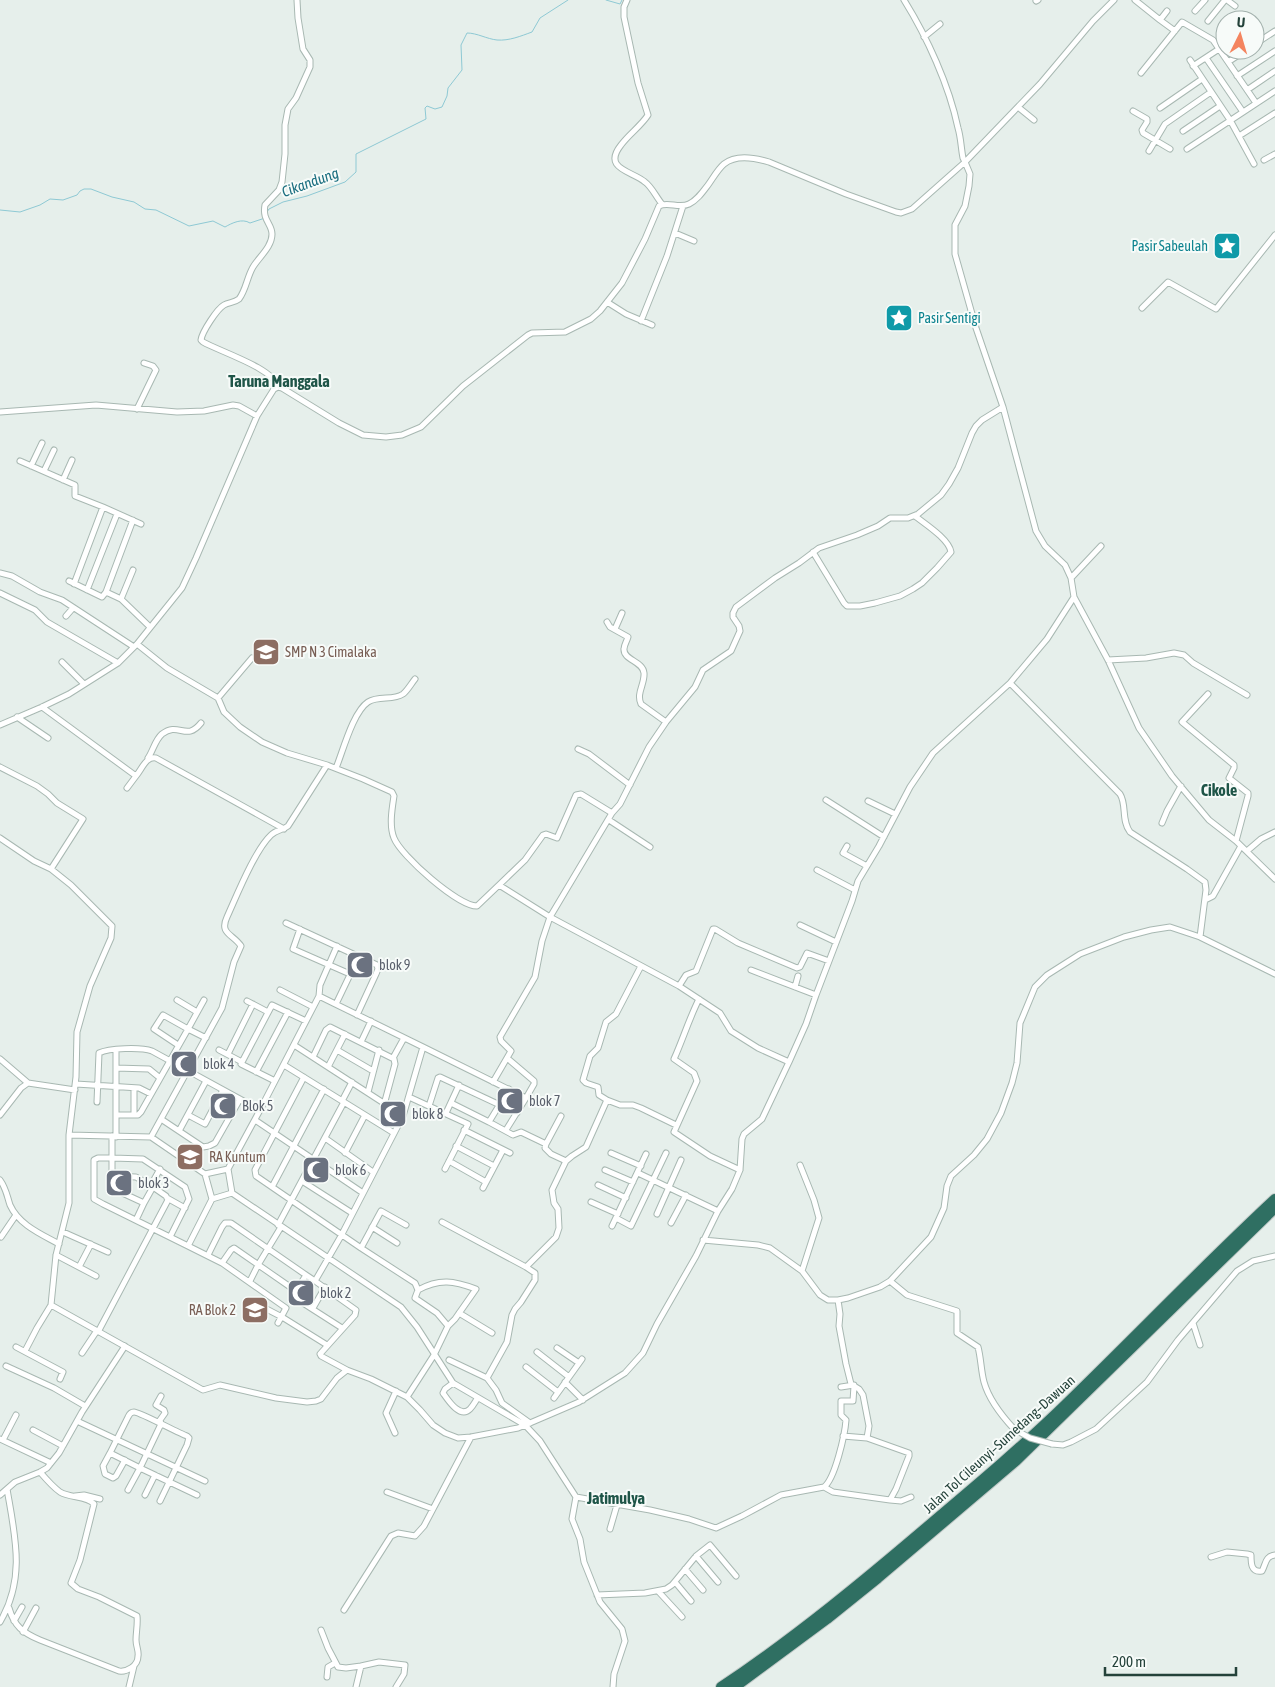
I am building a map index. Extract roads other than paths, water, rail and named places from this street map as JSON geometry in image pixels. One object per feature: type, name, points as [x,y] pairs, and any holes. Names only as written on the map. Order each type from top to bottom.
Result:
[{"type":"highway","name":"Jalan Tol Cileunyi–Sumedang–Dawuan","points":[[721,1687],[784,1642],[873,1573],[1011,1455],[1067,1403],[1275,1199]]},
{"type":"highway","name":"Jalan Tol Cileunyi–Sumedang–Dawuan","points":[[735,1687],[827,1619],[878,1578],[1016,1461],[1275,1208]]},
{"type":"street","points":[[278,387],[274,378],[262,369],[223,353],[202,340],[205,329],[220,308],[236,302],[242,295],[252,268],[267,248],[271,238],[272,230],[264,215],[265,205],[279,190],[282,182],[285,154],[284,126],[288,109],[296,98],[310,66],[310,60],[303,49],[297,0]]},
{"type":"street","points":[[626,0],[624,17],[638,83],[648,115],[622,144],[615,155],[616,162],[618,167],[646,182],[662,204],[683,206],[690,204],[700,196],[723,164],[736,158],[746,158],[769,162],[846,194],[902,213],[912,209],[966,162],[1040,84],[1093,21],[1114,0]]},
{"type":"street","points":[[904,0],[924,37],[945,87],[960,134],[963,158],[970,174],[965,206],[955,225],[955,254],[976,328],[1003,407],[1036,531],[1045,546],[1065,565],[1071,578],[1074,597],[1108,660],[1139,728],[1181,786],[1209,820],[1236,841],[1275,879]]},
{"type":"street","points":[[1136,0],[1175,31]]},
{"type":"street","points":[[1195,11],[1205,0]]},
{"type":"street","points":[[1208,22],[1226,0],[1235,6]]},
{"type":"street","points":[[1160,20],[1167,11]]},
{"type":"street","points":[[1141,73],[1182,22],[1209,37],[1215,44]]},
{"type":"street","points":[[924,37],[940,24]]},
{"type":"street","points":[[1237,76],[1275,51]]},
{"type":"street","points":[[1193,66],[1215,52]]},
{"type":"street","points":[[1206,58],[1243,112]]},
{"type":"street","points":[[1190,60],[1230,120],[1254,164]]},
{"type":"street","points":[[1231,60],[1228,62],[1256,103]]},
{"type":"street","points":[[1247,90],[1275,71]]},
{"type":"street","points":[[1160,108],[1202,79]]},
{"type":"street","points":[[1187,149],[1275,91]]},
{"type":"street","points":[[1149,150],[1165,124],[1211,92]]},
{"type":"street","points":[[1184,131],[1220,106]]},
{"type":"street","points":[[1018,107],[1034,120]]},
{"type":"street","points":[[1133,111],[1146,118],[1147,122],[1142,131],[1170,149]]},
{"type":"street","points":[[1239,136],[1275,113]]},
{"type":"street","points":[[1264,160],[1275,154]]},
{"type":"street","points":[[278,387],[358,434],[386,437],[408,433],[421,427],[463,386],[528,334],[565,332],[591,319],[622,283],[645,239],[656,210],[662,204]]},
{"type":"street","points":[[642,321],[675,233],[683,206]]},
{"type":"street","points":[[675,233],[694,241]]},
{"type":"street","points":[[1142,308],[1168,282],[1216,309],[1275,235]]},
{"type":"street","points":[[606,302],[626,314],[652,325]]},
{"type":"street","points":[[138,409],[156,370],[154,366],[144,363]]},
{"type":"street","points":[[0,725],[70,694],[118,663],[136,646],[182,588],[257,416],[271,392],[278,387]]},
{"type":"street","points":[[0,412],[96,405],[195,412],[232,405],[239,406],[257,416]]},
{"type":"street","points":[[493,1082],[511,1051],[500,1041],[500,1037],[535,977],[542,941],[550,917],[612,813],[620,804],[649,747],[666,722],[696,686],[703,670],[731,650],[740,631],[733,617],[736,607],[774,578],[819,548],[878,526],[890,518],[904,519],[915,516],[941,495],[949,484],[976,426],[1003,407]]},
{"type":"street","points":[[31,466],[42,443]]},
{"type":"street","points":[[44,471],[54,450]]},
{"type":"street","points":[[64,480],[72,460]]},
{"type":"street","points":[[20,461],[74,485],[75,496],[141,524]]},
{"type":"street","points":[[102,507],[72,582],[102,598],[106,592],[133,520]]},
{"type":"street","points":[[87,590],[117,514]]},
{"type":"street","points":[[813,552],[847,606],[860,606],[900,596],[922,583],[951,552],[949,545],[935,531],[915,516]]},
{"type":"street","points":[[1071,578],[1101,546]]},
{"type":"street","points":[[121,599],[133,570]]},
{"type":"street","points":[[0,573],[12,576],[40,592],[62,600],[136,646],[167,668],[218,698],[224,712],[240,728],[255,737],[287,753],[336,768],[392,792],[394,796],[392,825],[398,846],[426,874],[448,892],[470,906],[477,906],[525,860],[543,835],[546,834],[557,838],[576,795],[581,794],[612,813]]},
{"type":"street","points":[[106,592],[121,599],[150,627]]},
{"type":"street","points":[[0,593],[35,610],[47,622],[118,663]]},
{"type":"street","points":[[208,1255],[222,1226],[231,1223],[325,1287],[356,1310],[355,1315],[327,1345],[320,1354],[321,1356],[407,1397],[433,1425],[445,1433],[458,1438],[471,1438],[528,1424],[583,1400],[625,1373],[640,1358],[718,1210],[732,1189],[740,1170],[742,1138],[744,1134],[762,1119],[806,1024],[860,876],[884,837],[910,787],[933,752],[1010,683],[1046,639],[1074,597]]},
{"type":"street","points":[[66,616],[73,608]]},
{"type":"street","points":[[615,629],[622,613]]},
{"type":"street","points":[[607,622],[607,624],[628,637],[624,648],[625,652],[639,664],[644,672],[639,692],[641,704],[666,722]]},
{"type":"street","points":[[1108,660],[1146,658],[1174,653],[1184,655],[1193,663],[1247,695]]},
{"type":"street","points":[[218,698],[252,658]]},
{"type":"street","points":[[62,662],[84,684]]},
{"type":"street","points":[[336,768],[364,705],[374,698],[396,697],[402,694],[415,679]]},
{"type":"street","points":[[1010,683],[1120,794],[1124,802],[1126,824],[1130,832],[1205,882],[1205,900],[1200,937]]},
{"type":"street","points":[[1208,694],[1182,722],[1234,765],[1229,778],[1248,794],[1236,841]]},
{"type":"street","points":[[42,707],[136,776]]},
{"type":"street","points":[[16,717],[48,738]]},
{"type":"street","points":[[127,788],[148,759],[160,736],[177,729],[195,731],[201,723]]},
{"type":"street","points":[[578,749],[589,754],[630,785]]},
{"type":"street","points":[[148,759],[152,757],[158,759],[284,829]]},
{"type":"street","points":[[151,1137],[222,1008],[240,946],[226,931],[224,923],[250,867],[272,834],[284,829],[302,805],[327,765]]},
{"type":"street","points":[[0,767],[37,786],[57,803],[83,819],[51,869]]},
{"type":"street","points":[[1162,823],[1181,786]]},
{"type":"street","points":[[826,800],[884,837]]},
{"type":"street","points":[[868,801],[895,814]]},
{"type":"street","points":[[609,820],[650,847]]},
{"type":"street","points":[[1247,851],[1261,839],[1275,832]]},
{"type":"street","points":[[0,838],[34,861],[51,869],[71,885],[112,926],[111,938],[90,986],[77,1032],[78,1052],[69,1135],[69,1197],[63,1232],[56,1255],[51,1305],[36,1328],[25,1351]]},
{"type":"street","points":[[847,846],[843,853],[867,866]]},
{"type":"street","points":[[1205,900],[1213,896],[1241,846]]},
{"type":"street","points":[[817,870],[855,890]]},
{"type":"street","points":[[499,885],[550,917],[679,986],[720,1014],[731,1031],[758,1048],[789,1062]]},
{"type":"street","points":[[286,923],[359,956],[378,967],[357,1015]]},
{"type":"street","points":[[800,926],[836,942]]},
{"type":"street","points":[[703,1240],[766,1246],[775,1250],[802,1270],[820,1295],[828,1300],[856,1296],[880,1287],[890,1281],[931,1237],[942,1214],[947,1186],[951,1176],[974,1156],[987,1139],[1001,1113],[1016,1071],[1020,1023],[1035,987],[1047,975],[1080,954],[1124,937],[1151,930],[1170,928],[1200,937],[1275,974]]},
{"type":"street","points":[[300,929],[292,949],[350,974]]},
{"type":"street","points":[[679,986],[686,975],[696,971],[713,929],[797,968],[800,967],[807,953],[829,961]]},
{"type":"street","points":[[337,946],[320,985],[319,996],[276,1081],[228,1169],[232,1193],[405,1310],[453,1383],[477,1399],[528,1424]]},
{"type":"street","points":[[336,1004],[359,956]]},
{"type":"street","points":[[641,966],[616,1014],[606,1022],[598,1048],[591,1053],[582,1078],[586,1083],[598,1087],[599,1095],[607,1100],[620,1105],[633,1105],[676,1125]]},
{"type":"street","points":[[751,970],[816,995]]},
{"type":"street","points":[[795,987],[798,976]]},
{"type":"street","points":[[280,990],[313,1007]]},
{"type":"street","points":[[319,996],[526,1098]]},
{"type":"street","points":[[699,999],[689,1018],[688,1026],[674,1059],[694,1073],[697,1078],[674,1133],[710,1156],[740,1170]]},
{"type":"street","points":[[177,1000],[197,1012]]},
{"type":"street","points":[[116,1115],[138,1115],[141,1112],[204,1000]]},
{"type":"street","points":[[246,1001],[268,1012]]},
{"type":"street","points":[[228,1054],[253,1004]]},
{"type":"street","points":[[242,1062],[272,1005],[306,1021]]},
{"type":"street","points":[[256,1072],[288,1012]]},
{"type":"street","points":[[178,1046],[154,1028],[164,1015],[206,1038]]},
{"type":"street","points":[[361,1042],[371,1021]]},
{"type":"street","points":[[294,1045],[312,1057],[368,1092],[382,1102],[385,1101],[395,1064],[393,1058],[334,1028],[328,1028],[312,1057]]},
{"type":"street","points":[[328,1067],[345,1034]]},
{"type":"street","points":[[393,1058],[404,1038]]},
{"type":"street","points":[[315,1280],[341,1236],[403,1116],[423,1047]]},
{"type":"street","points":[[98,1102],[98,1053],[116,1050],[148,1049],[260,1110]]},
{"type":"street","points":[[116,1050],[116,1115],[112,1183],[114,1188],[144,1203]]},
{"type":"street","points":[[219,1050],[242,1062],[241,1064],[276,1081]]},
{"type":"street","points":[[337,1050],[373,1071]]},
{"type":"street","points":[[368,1092],[379,1050]]},
{"type":"street","points":[[506,1130],[534,1084],[534,1081],[507,1058]]},
{"type":"street","points":[[0,1059],[28,1083],[75,1087],[116,1086],[142,1088],[151,1094]]},
{"type":"street","points":[[284,1065],[394,1132]]},
{"type":"street","points":[[116,1068],[149,1069],[160,1078]]},
{"type":"street","points":[[304,1077],[255,1170],[256,1176],[341,1236],[415,1283],[418,1290]]},
{"type":"street","points":[[429,1106],[438,1077],[517,1113]]},
{"type":"street","points":[[179,1131],[206,1081]]},
{"type":"street","points":[[250,1281],[280,1226],[352,1082]]},
{"type":"street","points":[[0,1114],[21,1088],[28,1083]]},
{"type":"street","points":[[446,1113],[459,1086]]},
{"type":"street","points":[[134,1088],[134,1115]]},
{"type":"street","points":[[489,1122],[509,1089]]},
{"type":"street","points":[[188,1115],[205,1124],[223,1090]]},
{"type":"street","points":[[272,1187],[324,1090]]},
{"type":"street","points":[[409,1097],[468,1124]]},
{"type":"street","points":[[161,1119],[203,1146],[209,1146],[215,1143],[240,1099]]},
{"type":"street","points":[[526,1267],[556,1237],[558,1232],[558,1209],[554,1204],[552,1190],[566,1161],[586,1147],[607,1100]]},
{"type":"street","points":[[451,1103],[514,1135],[523,1133],[546,1144]]},
{"type":"street","points":[[213,1108],[230,1117]]},
{"type":"street","points":[[445,1169],[473,1114]]},
{"type":"street","points":[[345,1153],[365,1115]]},
{"type":"street","points":[[560,1116],[546,1144],[545,1150],[566,1161]]},
{"type":"street","points":[[255,1120],[363,1193]]},
{"type":"street","points":[[464,1130],[510,1153]]},
{"type":"street","points":[[69,1135],[151,1137],[205,1174],[212,1199],[188,1246]]},
{"type":"street","points":[[325,1138],[373,1172]]},
{"type":"street","points":[[456,1146],[494,1166]]},
{"type":"street","points":[[449,1161],[485,1185],[503,1150]]},
{"type":"street","points":[[611,1153],[641,1166]]},
{"type":"street","points":[[591,1202],[631,1226],[666,1153]]},
{"type":"street","points":[[612,1226],[646,1154]]},
{"type":"street","points":[[170,1237],[189,1199],[185,1187],[143,1159],[98,1158],[94,1160],[94,1199],[136,1220],[152,1228],[170,1237],[188,1246],[208,1255],[250,1281],[286,1308]]},
{"type":"street","points":[[657,1214],[682,1160]]},
{"type":"street","points":[[800,1165],[819,1218],[802,1270]]},
{"type":"street","points":[[136,1220],[160,1169]]},
{"type":"street","points":[[205,1174],[228,1169]]},
{"type":"street","points":[[605,1170],[634,1182]]},
{"type":"street","points":[[638,1173],[718,1210]]},
{"type":"street","points":[[112,1176],[132,1176],[152,1186],[167,1198],[185,1208]]},
{"type":"street","points":[[0,1180],[16,1216],[28,1226],[59,1244]]},
{"type":"street","points":[[302,1181],[352,1213]]},
{"type":"street","points":[[598,1186],[626,1198]]},
{"type":"street","points":[[212,1199],[232,1193]]},
{"type":"street","points":[[671,1223],[686,1195]]},
{"type":"street","points":[[82,1353],[115,1304],[152,1228],[167,1203],[167,1198]]},
{"type":"street","points":[[361,1248],[382,1211],[406,1225]]},
{"type":"street","points":[[0,1237],[16,1216]]},
{"type":"street","points":[[442,1222],[535,1273],[535,1280],[521,1302],[514,1309],[507,1342],[487,1378]]},
{"type":"street","points":[[372,1227],[397,1243]]},
{"type":"street","points":[[63,1232],[108,1252]]},
{"type":"street","points":[[79,1267],[91,1244]]},
{"type":"street","points":[[222,1263],[234,1248],[312,1308],[342,1328]]},
{"type":"street","points":[[56,1255],[96,1276]]},
{"type":"street","points":[[890,1281],[907,1295],[957,1311],[957,1333],[978,1347],[984,1384],[1002,1417],[1014,1429],[1030,1438],[1063,1445],[1096,1429],[1146,1382],[1178,1340],[1237,1271],[1253,1261],[1275,1256]]},
{"type":"street","points":[[278,1323],[306,1275]]},
{"type":"street","points":[[407,1397],[434,1355],[448,1326],[476,1290],[458,1283],[441,1281],[431,1283],[418,1290],[415,1298],[437,1313],[448,1326]]},
{"type":"street","points":[[312,1308],[325,1287]]},
{"type":"street","points":[[838,1300],[839,1326],[846,1364],[851,1384],[861,1392],[864,1400],[868,1426],[867,1438]]},
{"type":"street","points":[[255,1303],[282,1317],[327,1345]]},
{"type":"street","points":[[51,1305],[203,1390],[220,1385],[255,1394],[307,1402],[316,1401],[321,1399],[337,1378],[347,1370]]},
{"type":"street","points":[[460,1313],[492,1333]]},
{"type":"street","points":[[1194,1322],[1200,1344]]},
{"type":"street","points":[[0,1495],[15,1482],[47,1468],[63,1446],[85,1406],[125,1346]]},
{"type":"street","points":[[16,1347],[63,1372],[60,1379]]},
{"type":"street","points":[[554,1398],[580,1361],[557,1348]]},
{"type":"street","points":[[536,1352],[569,1376]]},
{"type":"street","points":[[449,1360],[487,1378],[496,1390],[502,1403],[528,1424],[576,1497],[572,1519],[580,1538],[584,1562],[600,1602],[622,1629],[625,1641],[614,1674],[613,1687]]},
{"type":"street","points":[[6,1366],[54,1388],[85,1406]]},
{"type":"street","points":[[526,1367],[558,1392]]},
{"type":"street","points":[[565,1382],[583,1400]]},
{"type":"street","points":[[453,1383],[443,1393],[455,1408],[463,1412],[467,1411],[477,1399]]},
{"type":"street","points":[[841,1387],[854,1386]]},
{"type":"street","points":[[576,1497],[689,1519],[716,1528],[782,1495],[824,1487],[827,1485],[838,1461],[843,1436],[846,1420],[841,1415],[841,1401],[853,1401],[854,1386]]},
{"type":"street","points":[[395,1432],[386,1413],[396,1391]]},
{"type":"street","points":[[128,1490],[161,1424],[160,1420],[165,1411],[156,1405],[162,1396]]},
{"type":"street","points":[[125,1460],[116,1476],[113,1478],[105,1474],[103,1466],[131,1413],[138,1414],[189,1438],[188,1445],[160,1501]]},
{"type":"street","points":[[16,1415],[2,1440],[51,1463]]},
{"type":"street","points":[[77,1421],[205,1481]]},
{"type":"street","points":[[33,1430],[63,1446]]},
{"type":"street","points":[[843,1436],[867,1438],[909,1454],[890,1500]]},
{"type":"street","points":[[344,1610],[391,1536],[398,1533],[415,1536],[424,1526],[471,1438]]},
{"type":"street","points":[[110,1453],[197,1495]]},
{"type":"street","points":[[40,1472],[60,1492],[90,1500],[94,1504],[80,1560],[71,1583],[78,1589],[137,1616],[136,1647],[138,1657],[129,1687]]},
{"type":"street","points":[[145,1495],[154,1475]]},
{"type":"street","points":[[824,1487],[834,1492],[890,1500],[901,1501],[910,1497]]},
{"type":"street","points":[[0,1622],[8,1608],[16,1582],[17,1548],[7,1489]]},
{"type":"street","points":[[386,1492],[433,1509]]},
{"type":"street","points":[[70,1496],[84,1495],[100,1499]]},
{"type":"street","points":[[610,1529],[616,1505]]},
{"type":"street","points":[[597,1595],[666,1589],[675,1582],[696,1556],[710,1545],[736,1576]]},
{"type":"street","points":[[1211,1557],[1227,1552],[1251,1555],[1254,1570],[1260,1572],[1267,1558],[1275,1555]]},
{"type":"street","points":[[696,1556],[718,1582]]},
{"type":"street","points":[[685,1570],[703,1590]]},
{"type":"street","points":[[675,1582],[692,1601]]},
{"type":"street","points":[[658,1591],[682,1617]]},
{"type":"street","points":[[14,1621],[22,1607]]},
{"type":"street","points":[[8,1608],[14,1621],[23,1632],[40,1640],[118,1671],[124,1672],[134,1666]]},
{"type":"street","points":[[23,1632],[36,1608]]},
{"type":"street","points":[[321,1630],[338,1667],[346,1668],[379,1662],[405,1665],[404,1674],[396,1687]]},
{"type":"street","points":[[327,1677],[328,1667],[335,1662]]},
{"type":"street","points":[[356,1687],[361,1666]]},
{"type":"waterway","name":"Cikandung","points":[[267,212],[283,202],[307,196],[345,182],[356,172],[356,154],[426,119],[425,108],[427,106],[435,109],[442,107],[448,88],[462,70],[461,45],[467,33],[497,40],[519,37],[532,32],[540,18],[568,0]]},
{"type":"waterway","name":"Cikandung","points":[[606,0],[620,4],[622,0]]},
{"type":"waterway","name":"Cikandung","points":[[0,210],[20,212],[40,205],[50,199],[63,200],[77,195],[84,189],[91,189],[112,197],[134,202],[145,209],[156,210],[189,226],[213,221],[225,227],[237,222],[244,221],[250,223],[265,218]]},
{"type":"place","name":"Pasir Sabeulah","points":[[1227,246]]},
{"type":"place","name":"Pasir Sentigi","points":[[899,318]]},
{"type":"place","name":"SMP N 3 Cimalaka","points":[[266,652]]},
{"type":"place","name":"blok 9","points":[[360,965]]},
{"type":"place","name":"blok 4","points":[[184,1064]]},
{"type":"place","name":"blok 7","points":[[510,1101]]},
{"type":"place","name":"Blok 5","points":[[223,1106]]},
{"type":"place","name":"blok 8","points":[[393,1114]]},
{"type":"place","name":"RA Kuntum","points":[[190,1157]]},
{"type":"place","name":"blok 6","points":[[316,1170]]},
{"type":"place","name":"blok 3","points":[[119,1183]]},
{"type":"place","name":"blok 2","points":[[301,1293]]},
{"type":"place","name":"RA Blok 2","points":[[255,1310]]},
{"type":"district","name":"Taruna Manggala","points":[[279,381]]},
{"type":"district","name":"Cikole","points":[[1219,790]]},
{"type":"district","name":"Jatimulya","points":[[616,1498]]}]
